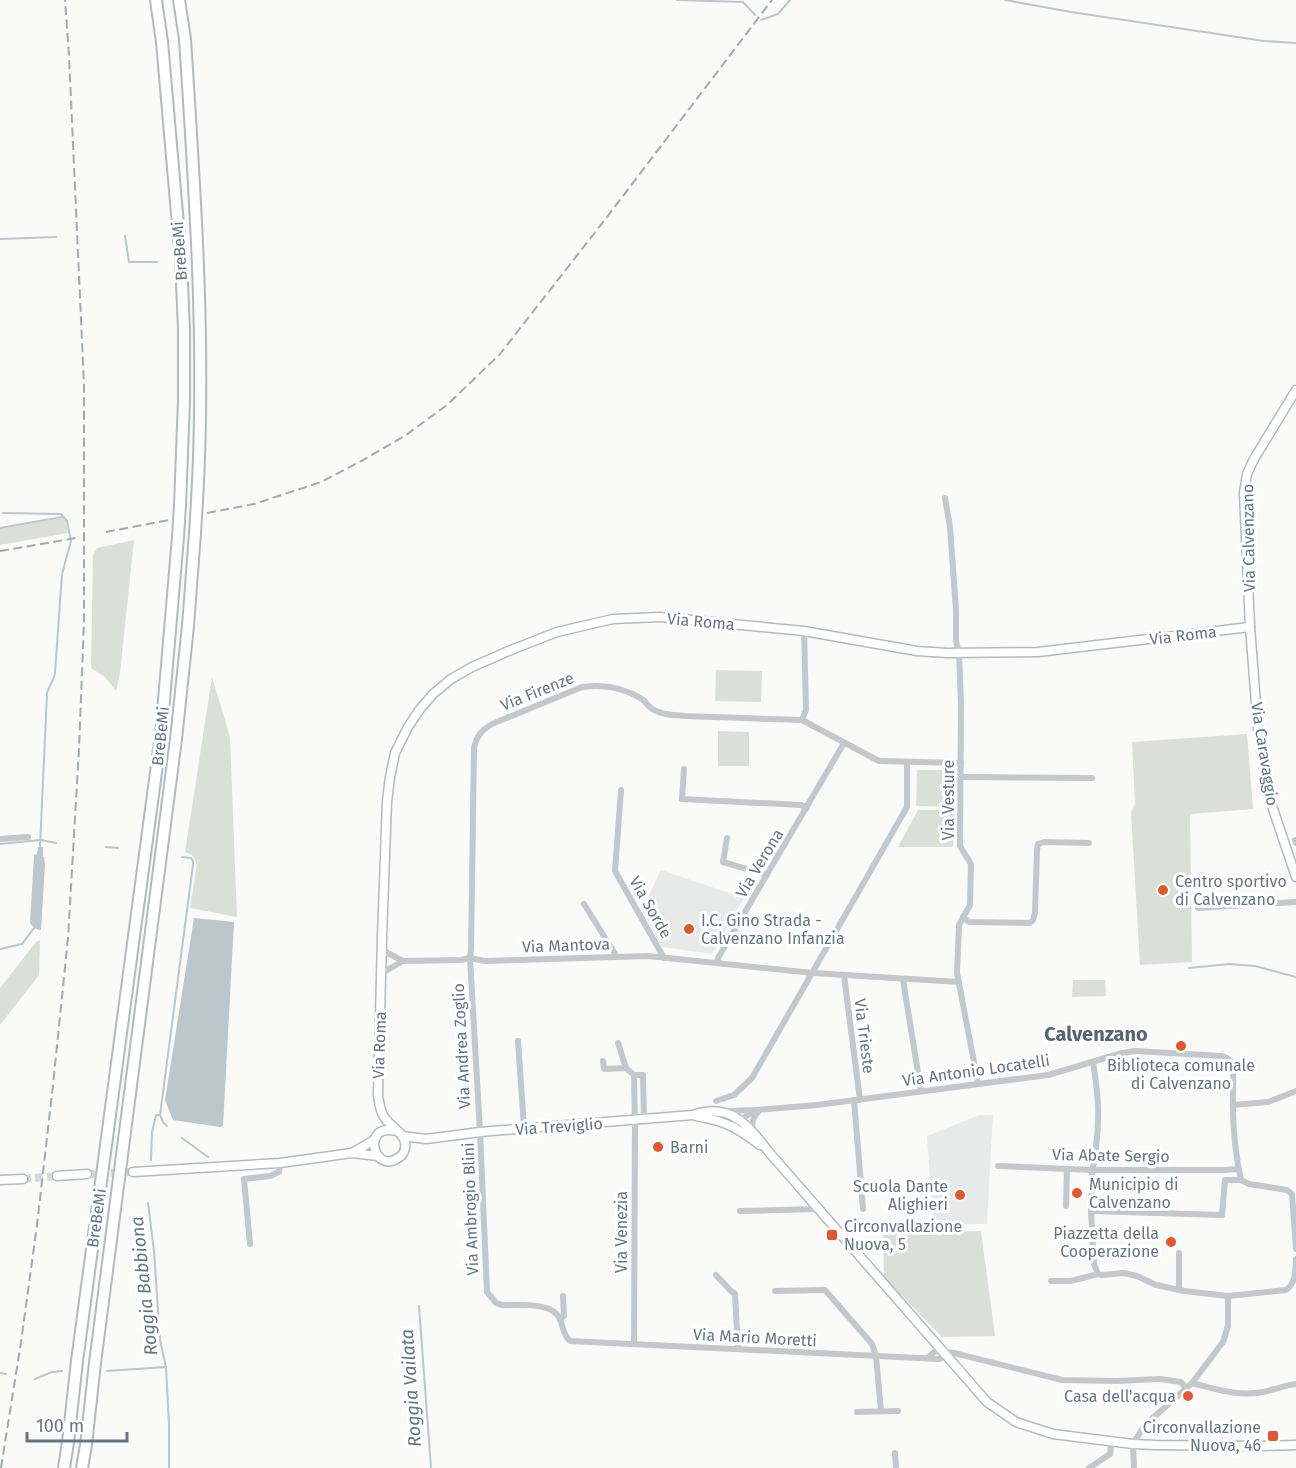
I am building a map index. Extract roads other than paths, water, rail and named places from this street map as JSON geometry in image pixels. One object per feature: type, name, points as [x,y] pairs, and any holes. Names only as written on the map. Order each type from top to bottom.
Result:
[{"type":"highway","name":"BreBeMi","points":[[64,1468],[160,735],[178,537],[184,400],[184,330],[181,259],[162,42],[156,0]]},
{"type":"highway","name":"BreBeMi","points":[[82,1468],[176,739],[195,533],[201,386],[200,282],[185,39],[179,0]]},
{"type":"street","name":"Via Calvenzano","points":[[1250,627],[1245,484],[1254,459],[1296,390]]},
{"type":"street","name":"Via Vesture","points":[[945,498],[950,527],[961,704],[960,846],[971,864],[970,905],[958,925],[957,973],[978,1083]]},
{"type":"street","name":"Via Roma","points":[[377,1136],[383,1116],[378,1095],[387,801],[390,777],[395,753],[420,709],[433,694],[472,667],[557,632],[613,620],[660,617],[804,631],[917,651],[958,653],[1038,652],[1250,627]]},
{"type":"street","name":"Via Caravaggio","points":[[1250,627],[1258,729],[1267,785],[1276,819],[1294,862],[1296,877]]},
{"type":"street","points":[[802,720],[806,710],[804,631]]},
{"type":"street","name":"Via Firenze","points":[[470,958],[476,740],[481,731],[492,724],[582,687],[609,686],[625,691],[641,699],[653,709],[667,714],[802,720],[879,761],[961,763]]},
{"type":"street","name":"Via Verona","points":[[717,963],[844,743]]},
{"type":"street","points":[[716,1101],[734,1095],[752,1078],[907,807],[907,762]]},
{"type":"street","name":"Via Verona","points":[[684,769],[682,799],[801,805],[807,808]]},
{"type":"street","points":[[961,777],[1092,778]]},
{"type":"street","name":"Via Sorde","points":[[621,790],[615,871],[664,958],[813,973],[959,982]]},
{"type":"street","points":[[0,839],[28,837]]},
{"type":"street","points":[[727,838],[723,862],[767,875]]},
{"type":"street","points":[[963,917],[969,922],[1030,923],[1035,913],[1038,844],[1044,842],[1089,843]]},
{"type":"street","points":[[1198,908],[1296,902]]},
{"type":"street","points":[[584,904],[617,957]]},
{"type":"street","points":[[382,950],[403,961]]},
{"type":"street","name":"Via Mantova","points":[[470,958],[485,961],[648,956],[664,958]]},
{"type":"street","points":[[381,973],[403,961],[470,958]]},
{"type":"street","name":"Via Andrea Zoglio","points":[[470,958],[480,1132]]},
{"type":"street","name":"Via Trieste","points":[[843,975],[857,1100],[863,1209]]},
{"type":"street","points":[[903,980],[921,1091]]},
{"type":"street","points":[[518,1041],[524,1128]]},
{"type":"street","points":[[618,1043],[626,1068],[634,1075],[643,1075],[639,1119]]},
{"type":"street","name":"Via Antonio Locatelli","points":[[727,1118],[758,1110],[857,1100],[1048,1075],[1135,1051],[1192,1053],[1222,1056],[1229,1059],[1233,1070],[1233,1105]]},
{"type":"street","points":[[603,1061],[604,1069],[626,1068]]},
{"type":"street","points":[[1093,1062],[1098,1097],[1098,1129],[1092,1170],[1091,1211],[1094,1264],[1098,1274]]},
{"type":"street","points":[[1240,1180],[1233,1105],[1268,1102],[1296,1091]]},
{"type":"street","points":[[753,1131],[753,1119],[758,1110]]},
{"type":"street","name":"Via Antonio Locatelli","points":[[740,1120],[758,1110]]},
{"type":"street","name":"Via Treviglio","points":[[352,1154],[387,1129],[426,1139],[480,1132],[700,1113],[716,1112],[727,1118]]},
{"type":"street","points":[[693,1115],[740,1120],[753,1131],[987,1402],[1016,1422],[1053,1434],[1133,1444],[1203,1446],[1296,1444]]},
{"type":"street","points":[[383,1116],[399,1133],[405,1150]]},
{"type":"street","points":[[727,1118],[768,1151]]},
{"type":"street","name":"Via Venezia","points":[[634,1344],[639,1119]]},
{"type":"street","name":"Via Ambrogio Blini","points":[[480,1132],[487,1292],[496,1303],[502,1305],[543,1306],[552,1309],[560,1320],[566,1339],[570,1341],[634,1344]]},
{"type":"street","points":[[377,1136],[374,1149],[378,1156]]},
{"type":"street","name":"Via Treviglio","points":[[133,1172],[280,1163],[352,1154],[378,1156],[387,1161],[393,1161],[398,1159],[405,1150],[426,1139]]},
{"type":"street","name":"Via Treviglio","points":[[250,1244],[244,1179],[270,1176],[279,1172],[280,1163]]},
{"type":"street","name":"Via Abate Sergio","points":[[998,1166],[1092,1170],[1238,1169]]},
{"type":"street","points":[[1066,1206],[1067,1169]]},
{"type":"street","points":[[57,1176],[87,1174]]},
{"type":"street","points":[[0,1180],[23,1179]]},
{"type":"street","points":[[1091,1211],[1222,1215],[1225,1180],[1240,1180],[1250,1184],[1287,1190],[1292,1194],[1296,1249]]},
{"type":"street","points":[[740,1211],[818,1209]]},
{"type":"street","points":[[1179,1253],[1179,1290]]},
{"type":"street","points":[[1050,1281],[1071,1281],[1098,1274],[1124,1273],[1156,1285],[1228,1296],[1286,1290],[1293,1282],[1296,1259]]},
{"type":"street","points":[[716,1275],[735,1294],[738,1349]]},
{"type":"street","points":[[775,1291],[825,1290],[872,1344],[876,1356],[881,1411]]},
{"type":"street","points":[[560,1320],[564,1316],[563,1296]]},
{"type":"street","points":[[1134,1468],[1133,1444],[1144,1426],[1189,1386],[1223,1342],[1228,1326],[1228,1296]]},
{"type":"street","name":"Via Mario Moretti","points":[[634,1344],[928,1358],[935,1351],[942,1352]]},
{"type":"street","points":[[942,1352],[1062,1380],[1160,1379],[1234,1393],[1263,1392],[1296,1384]]},
{"type":"street","points":[[857,1412],[898,1411]]},
{"type":"street","points":[[1089,1468],[1110,1454],[1112,1441]]},
{"type":"street","points":[[895,1453],[896,1468]]},
{"type":"waterway","points":[[677,0],[743,2],[755,15]]},
{"type":"waterway","points":[[761,20],[778,14],[790,0]]},
{"type":"waterway","points":[[1005,0],[1264,41],[1296,43]]},
{"type":"waterway","points":[[125,236],[129,262],[157,262]]},
{"type":"waterway","points":[[0,239],[56,237]]},
{"type":"waterway","points":[[3,513],[61,514],[67,521],[71,541],[62,574],[55,673],[47,693],[40,847]]},
{"type":"waterway","points":[[0,528],[62,517]]},
{"type":"waterway","points":[[0,844],[40,840],[56,843]]},
{"type":"waterway","points":[[106,847],[118,848]]},
{"type":"waterway","points":[[167,1126],[160,1115],[193,865],[191,858],[182,857]]},
{"type":"waterway","points":[[0,949],[22,944],[34,928]]},
{"type":"waterway","points":[[1189,968],[1229,964],[1255,966],[1296,977]]},
{"type":"waterway","name":"Roggia Babbiona","points":[[151,1160],[152,1132],[156,1115],[159,1115]]},
{"type":"waterway","points":[[182,1138],[208,1157]]},
{"type":"waterway","name":"Roggia Babbiona","points":[[148,1203],[160,1340],[166,1367],[169,1468]]},
{"type":"waterway","name":"Roggia Vailata","points":[[419,1306],[431,1468]]},
{"type":"waterway","points":[[107,1371],[166,1367]]},
{"type":"waterway","points":[[35,1379],[52,1372],[62,1371]]},
{"type":"waterway","points":[[0,1373],[6,1374]]},
{"type":"tunnel","points":[[87,1174],[133,1172]]},
{"type":"tunnel","points":[[23,1179],[57,1176]]},
{"type":"railway","points":[[1,1468],[37,1225],[53,1085],[68,938],[79,749],[84,622],[84,385],[65,0]]},
{"type":"railway","points":[[207,513],[254,504],[321,482],[406,435],[447,405],[500,354],[772,0]]},
{"type":"railway","points":[[106,532],[169,520]]},
{"type":"railway","points":[[0,551],[76,538]]},
{"type":"place","name":"Centro sportivo di Calvenzano","points":[[1163,890]]},
{"type":"place","name":"I.C. Gino Strada - Calvenzano Infanzia","points":[[689,929]]},
{"type":"place","name":"Biblioteca comunale di Calvenzano","points":[[1181,1046]]},
{"type":"place","name":"Barni","points":[[658,1147]]},
{"type":"place","name":"Municipio di Calvenzano","points":[[1077,1193]]},
{"type":"place","name":"Scuola Dante Alighieri","points":[[960,1195]]},
{"type":"place","name":"Circonvallazione Nuova, 5","points":[[832,1235]]},
{"type":"place","name":"Piazzetta della Cooperazione","points":[[1171,1242]]},
{"type":"place","name":"Casa dell'acqua","points":[[1188,1396]]},
{"type":"place","name":"Circonvallazione Nuova, 46","points":[[1273,1436]]},
{"type":"district","name":"Calvenzano","points":[[1096,1034]]}]
